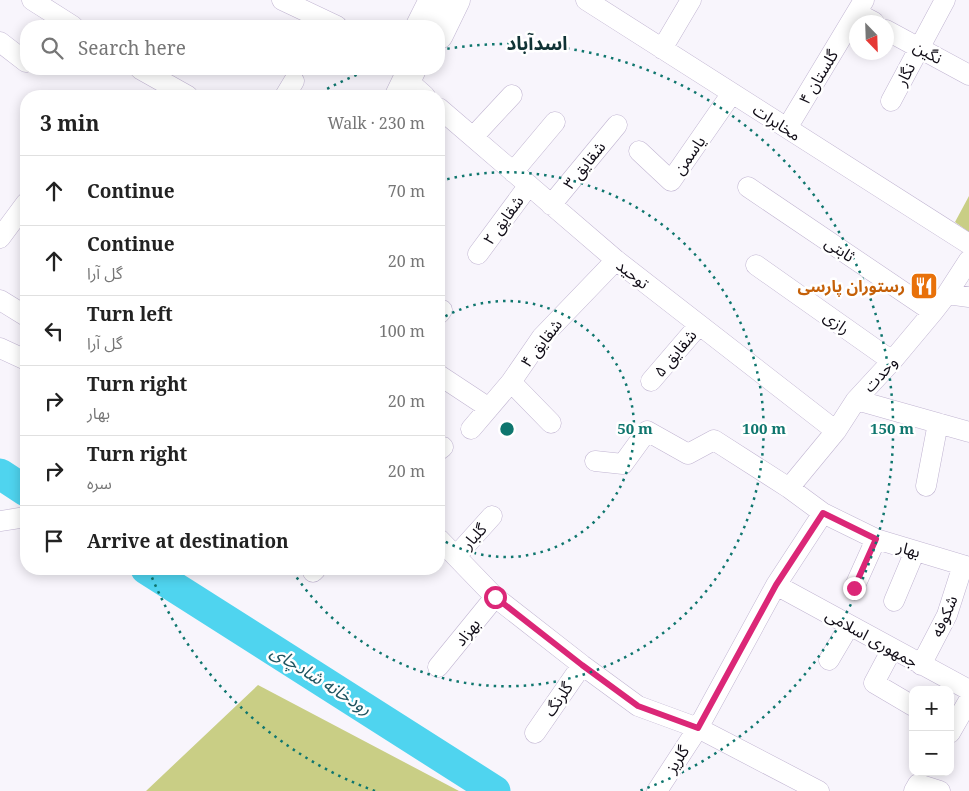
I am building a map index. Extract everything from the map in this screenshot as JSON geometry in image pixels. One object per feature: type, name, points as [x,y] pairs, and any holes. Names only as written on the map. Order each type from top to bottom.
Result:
[{"type":"street","points":[[32,0],[64,20]]},
{"type":"street","points":[[282,0],[324,20]]},
{"type":"street","points":[[423,20],[433,0]]},
{"type":"street","points":[[445,23],[456,0]]},
{"type":"street","name":"مخابرات","points":[[586,0],[969,244]]},
{"type":"street","points":[[662,49],[691,0]]},
{"type":"street","name":"نگار","points":[[891,101],[945,0]]},
{"type":"street","name":"گلستان ۴","points":[[787,128],[865,12]]},
{"type":"street","name":"نگین","points":[[894,34],[969,75]]},
{"type":"street","points":[[0,42],[20,57]]},
{"type":"street","points":[[151,75],[177,90]]},
{"type":"street","name":"یاسمن","points":[[639,151],[671,181],[732,93]]},
{"type":"street","points":[[473,138],[512,95]]},
{"type":"street","name":"توحید","points":[[445,113],[616,260],[836,431]]},
{"type":"street","points":[[513,172],[555,122]]},
{"type":"street","name":"شقایق ۳","points":[[552,205],[617,125]]},
{"type":"street","name":"شقایق ۲","points":[[478,254],[528,185]]},
{"type":"street","name":"ثابتی","points":[[748,187],[933,312]]},
{"type":"street","points":[[0,238],[20,211]]},
{"type":"street","name":"شقایق ۴","points":[[471,429],[511,382],[542,337],[616,260]]},
{"type":"street","name":"وحدت","points":[[789,488],[836,431],[856,400],[933,312],[969,260]]},
{"type":"street","name":"رازی","points":[[756,266],[892,361]]},
{"type":"street","points":[[947,294],[969,297]]},
{"type":"street","points":[[0,300],[20,309]]},
{"type":"street","name":"شقایق ۵","points":[[651,381],[699,325]]},
{"type":"street","points":[[0,348],[20,357]]},
{"type":"street","points":[[445,379],[489,408]]},
{"type":"street","points":[[511,382],[551,423]]},
{"type":"street","points":[[856,400],[969,432]]},
{"type":"street","points":[[926,486],[938,423]]},
{"type":"street","name":"بهار","points":[[595,461],[623,464],[647,431],[688,454],[714,440],[789,488],[823,513],[876,539],[966,566]]},
{"type":"street","name":"گلریز","points":[[657,791],[698,728],[776,585],[823,513]]},
{"type":"street","name":"گلبار","points":[[456,556],[492,516]]},
{"type":"street","points":[[0,521],[20,518]]},
{"type":"street","points":[[854,588],[876,539]]},
{"type":"street","points":[[445,545],[495,597],[638,706],[698,728],[819,791]]},
{"type":"street","points":[[894,601],[915,551]]},
{"type":"street","name":"شکوفه","points":[[921,665],[947,616],[966,566]]},
{"type":"street","name":"جمهوری اسلامی","points":[[776,585],[969,690]]},
{"type":"street","name":"بهزاد","points":[[438,667],[495,597]]},
{"type":"street","points":[[829,660],[850,626]]},
{"type":"street","points":[[892,649],[874,683],[909,704]]},
{"type":"street","name":"گلرنگ","points":[[535,733],[582,665]]},
{"type":"street","points":[[951,731],[969,700]]},
{"type":"street","points":[[914,791],[918,784],[940,791]]},
{"type":"green space","points":[[969,196],[969,232],[955,222]]},
{"type":"green space","points":[[258,685],[459,791],[146,791]]},
{"type":"waterway","name":"رودخانه شادچای","points":[[0,474],[20,487]]},
{"type":"waterway","name":"رودخانه شادچای","points":[[155,575],[495,791]]},
{"type":"place","name":"رستوران پارسی","points":[[924,286]]},
{"type":"district","name":"اسدآباد","points":[[537,43]]},
{"type":"route","points":[[495,597],[638,706],[698,728],[776,585],[823,513],[876,539],[854,588]]}]
